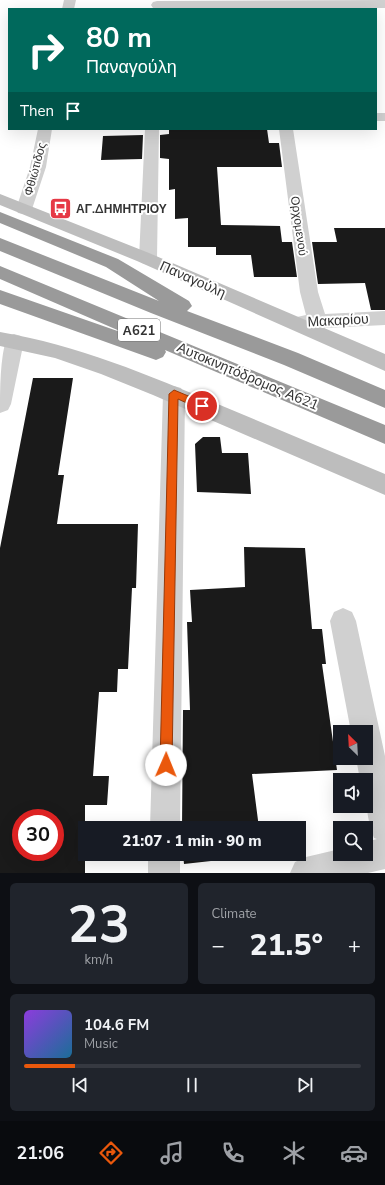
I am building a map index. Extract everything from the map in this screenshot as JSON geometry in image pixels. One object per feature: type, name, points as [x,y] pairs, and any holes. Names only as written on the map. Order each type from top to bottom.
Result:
[{"type":"highway","points":[[0,217],[112,263],[227,334]]},
{"type":"highway","name":"Αυτοκινητόδρομος Α621","points":[[0,244],[227,334],[385,399]]},
{"type":"highway","name":"Αυτοκινητόδρομος Α621","points":[[0,272],[385,435]]},
{"type":"highway","points":[[0,298],[247,384],[278,389]]},
{"type":"main road","name":"Παναγούλη","points":[[0,199],[148,259],[385,363]]},
{"type":"main road","points":[[7,340],[67,355],[109,368],[174,394],[385,485]]},
{"type":"street","points":[[157,5],[385,4]]},
{"type":"street","name":"Φθιώτιδος","points":[[24,209],[38,166],[45,130]]},
{"type":"street","points":[[148,259],[152,130]]},
{"type":"street","name":"Ορχομενού","points":[[286,130],[309,292],[318,321]]},
{"type":"street","name":"Μακαρίου","points":[[291,323],[385,318]]},
{"type":"street","points":[[0,404],[7,340]]},
{"type":"street","points":[[165,821],[174,394]]},
{"type":"street","points":[[343,621],[364,725]]},
{"type":"street","points":[[372,765],[385,827]]},
{"type":"street","points":[[306,873],[385,853]]},
{"type":"street","points":[[164,861],[164,873]]},
{"type":"building","points":[[169,130],[267,130],[269,143],[279,143],[282,167],[217,167],[221,225],[280,226],[282,242],[292,242],[297,277],[254,277],[251,255],[216,255],[216,247],[188,247],[188,218],[175,219],[175,189],[169,190],[169,159],[160,158],[160,135],[169,134]]},
{"type":"building","points":[[143,135],[142,159],[101,160],[103,136]]},
{"type":"building","points":[[334,228],[385,228],[385,310],[371,310],[365,283],[318,284],[312,242],[337,242]]},
{"type":"building","points":[[33,378],[73,378],[58,475],[64,475],[57,524],[138,524],[136,588],[132,588],[128,669],[118,669],[117,692],[99,692],[93,776],[109,776],[107,805],[85,805],[85,821],[78,821],[78,861],[85,861],[85,873],[0,873],[0,548]]},
{"type":"building","points":[[203,437],[220,437],[222,453],[248,453],[251,494],[197,492],[195,444]]},
{"type":"building","points":[[244,547],[305,548],[312,629],[322,629],[326,664],[322,664],[333,742],[333,765],[336,765],[337,770],[252,774],[258,821],[182,821],[183,710],[190,710],[187,622],[192,622],[190,590],[245,587]]},
{"type":"building","points":[[184,861],[211,861],[184,864]]},
{"type":"place","name":"ΑΓ.ΔΗΜΗΤΡΙΟΥ","points":[[61,209]]},
{"type":"route","points":[[166,765],[174,394],[202,406]]}]
